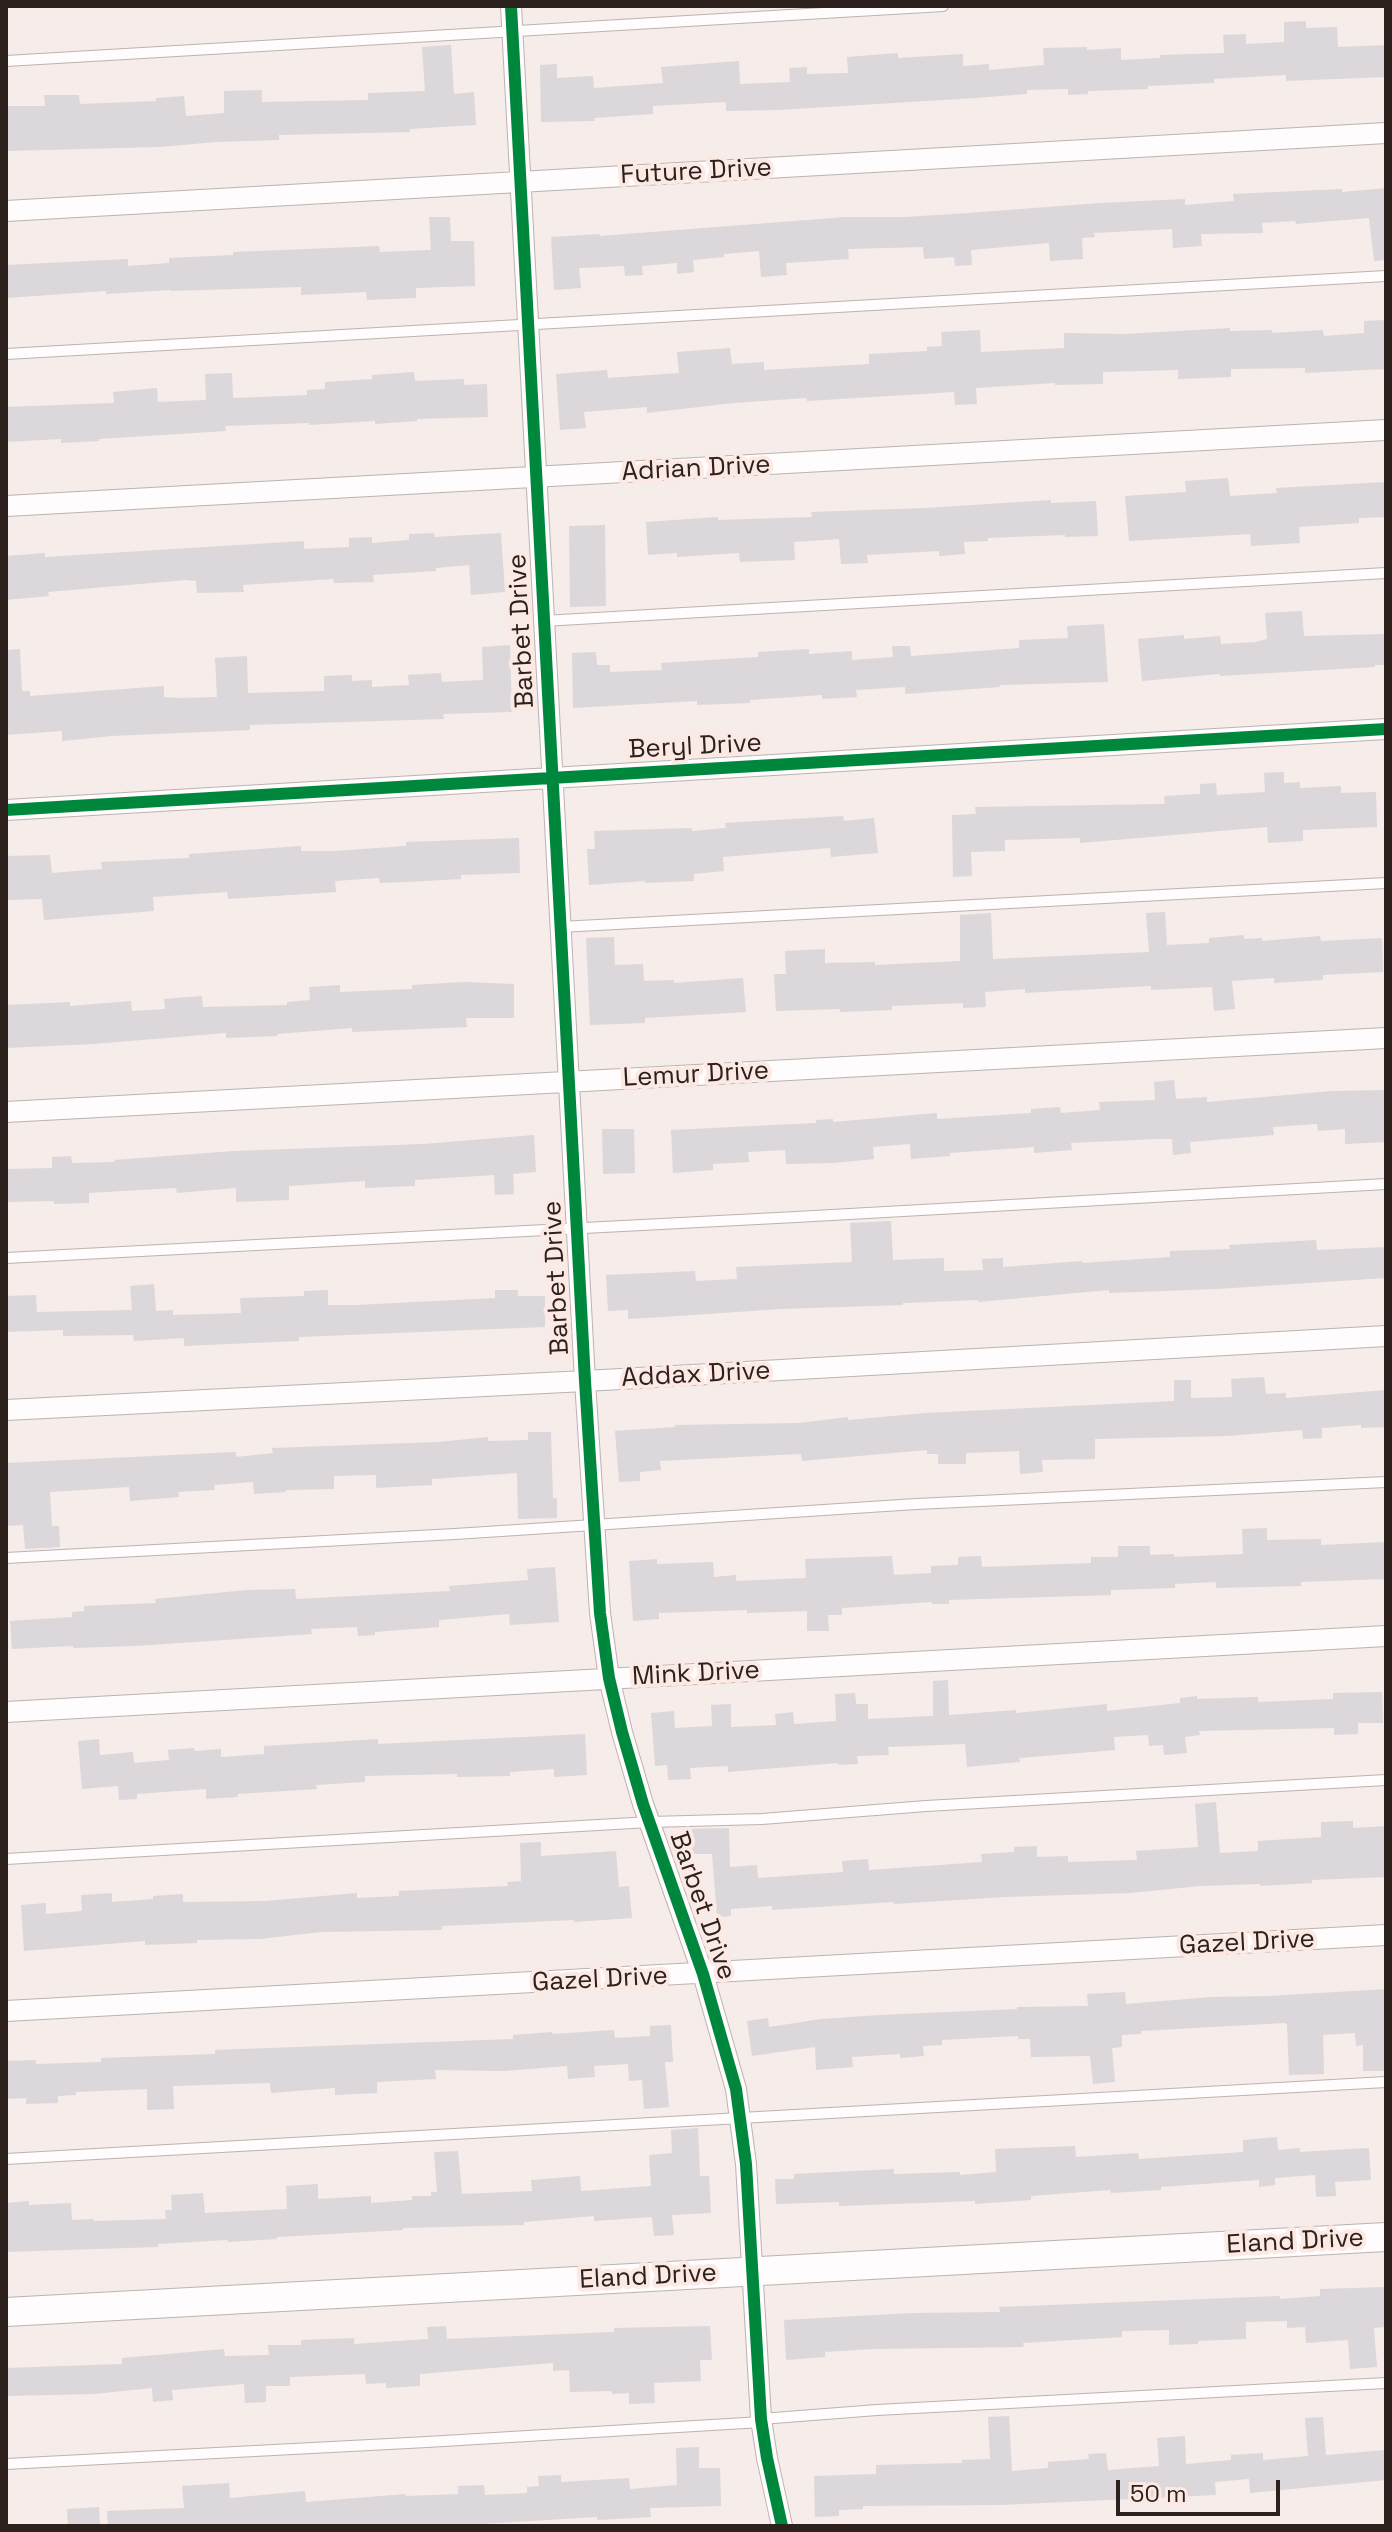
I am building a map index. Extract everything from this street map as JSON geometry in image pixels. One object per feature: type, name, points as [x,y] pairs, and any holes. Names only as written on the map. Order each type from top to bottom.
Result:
[{"type":"street","name":"Barbet Drive","points":[[511,6],[600,1613],[609,1678],[622,1732],[703,1974],[733,2075],[746,2164],[762,2420],[769,2471],[782,2526]]},
{"type":"street","name":"Future Drive","points":[[6,211],[1386,133]]},
{"type":"street","name":"Adrian Drive","points":[[6,506],[1386,430]]},
{"type":"street","name":"Beryl Drive","points":[[6,810],[1386,729]]},
{"type":"street","name":"Lemur Drive","points":[[6,1112],[1386,1038]]},
{"type":"street","name":"Addax Drive","points":[[6,1410],[1386,1336]]},
{"type":"street","name":"Mink Drive","points":[[6,1712],[1386,1636]]},
{"type":"street","name":"Gazel Drive","points":[[6,2011],[1386,1935]]},
{"type":"street","name":"Eland Drive","points":[[6,2312],[1386,2237]]},
{"type":"lane","points":[[6,61],[943,6]]},
{"type":"lane","points":[[6,354],[1386,276]]},
{"type":"lane","points":[[543,621],[1386,573]]},
{"type":"lane","points":[[560,927],[1386,883]]},
{"type":"lane","points":[[6,1258],[1386,1184]]},
{"type":"lane","points":[[6,1558],[916,1504],[1386,1482]]},
{"type":"lane","points":[[6,1859],[650,1822],[762,1819],[942,1805],[1386,1780]]},
{"type":"lane","points":[[6,2159],[1386,2082]]},
{"type":"lane","points":[[6,2464],[413,2443],[863,2411],[1386,2383]]},
{"type":"building","points":[[1306,21],[1306,28],[1337,27],[1338,47],[1386,45],[1386,77],[1286,81],[1286,75],[1214,79],[1214,83],[1148,86],[1148,89],[1088,91],[1088,94],[1068,95],[1068,89],[1027,90],[1027,94],[778,110],[726,111],[726,102],[653,106],[653,114],[594,118],[595,121],[541,122],[540,65],[557,64],[557,78],[593,76],[594,88],[663,83],[661,67],[739,61],[740,84],[790,82],[789,68],[807,67],[807,74],[848,73],[847,57],[898,53],[898,58],[963,54],[963,66],[989,64],[989,70],[1044,65],[1043,48],[1121,48],[1121,60],[1224,53],[1223,35],[1246,34],[1246,44],[1284,42],[1284,22]]},
{"type":"building","points":[[451,45],[454,94],[474,92],[476,125],[410,129],[410,132],[279,135],[279,140],[160,147],[6,151],[6,106],[45,106],[44,95],[79,95],[80,104],[156,101],[156,98],[184,96],[186,116],[224,113],[224,91],[262,90],[262,102],[368,100],[368,93],[425,91],[422,47]]},
{"type":"building","points":[[1386,188],[1386,260],[1374,261],[1369,218],[1296,224],[1295,221],[1262,223],[1263,233],[1201,234],[1202,246],[1173,248],[1172,229],[1094,233],[1095,237],[1082,238],[1083,259],[1050,261],[1049,243],[971,250],[972,265],[955,266],[954,257],[924,259],[923,247],[848,249],[849,259],[786,263],[787,275],[761,277],[759,251],[724,254],[724,257],[693,260],[694,272],[677,274],[677,263],[642,266],[643,275],[625,276],[624,266],[579,268],[581,288],[554,290],[551,237],[1100,203],[1185,199],[1185,205],[1234,201],[1233,194]]},
{"type":"building","points":[[429,217],[450,217],[451,241],[474,241],[475,286],[416,288],[416,298],[367,300],[366,292],[301,295],[301,287],[106,294],[106,291],[6,298],[6,265],[128,259],[128,266],[169,263],[169,258],[233,255],[233,252],[379,246],[380,252],[431,250]]},
{"type":"building","points":[[1386,320],[1386,369],[1305,373],[1305,368],[1231,369],[1231,377],[1178,379],[1178,370],[1103,372],[1103,384],[1055,383],[976,388],[977,404],[955,405],[954,392],[807,401],[806,398],[647,413],[647,407],[584,412],[586,428],[560,430],[556,374],[607,370],[608,378],[679,373],[677,352],[730,348],[732,364],[764,362],[764,370],[869,364],[869,354],[927,351],[927,347],[942,346],[941,332],[980,330],[981,352],[1064,348],[1064,333],[1126,334],[1230,328],[1230,331],[1272,330],[1272,333],[1323,330],[1324,336],[1364,333],[1364,321]]},
{"type":"building","points":[[414,372],[415,381],[464,379],[464,385],[487,384],[488,417],[375,424],[375,421],[225,426],[226,431],[99,441],[61,443],[61,439],[6,442],[6,407],[114,403],[113,392],[157,388],[158,402],[206,400],[205,374],[232,373],[233,398],[307,395],[307,390],[325,389],[325,382]]},
{"type":"building","points":[[1228,478],[1230,496],[1277,493],[1276,488],[1386,482],[1386,517],[1359,518],[1359,523],[1299,527],[1300,543],[1251,546],[1250,534],[1129,541],[1125,496],[1186,492],[1185,481]]},
{"type":"building","points":[[1051,500],[1051,503],[1096,501],[1098,536],[988,538],[988,541],[964,542],[965,554],[939,556],[939,551],[867,555],[868,563],[841,564],[839,539],[794,542],[795,560],[740,562],[739,553],[677,557],[677,553],[648,555],[646,522],[718,517],[718,520],[812,517],[811,512]]},
{"type":"building","points":[[605,525],[606,606],[570,607],[569,526]]},
{"type":"building","points":[[434,533],[435,537],[501,533],[505,592],[471,595],[469,565],[436,568],[436,571],[373,575],[374,582],[334,583],[333,579],[243,585],[244,592],[197,593],[196,581],[186,580],[48,592],[49,596],[6,600],[6,556],[45,553],[45,557],[304,541],[304,549],[349,547],[349,538],[372,537],[372,543],[409,540],[409,534]]},
{"type":"building","points":[[1302,611],[1304,636],[1386,634],[1386,665],[1142,681],[1138,639],[1184,635],[1184,639],[1220,636],[1221,644],[1256,642],[1267,639],[1265,613]]},
{"type":"building","points":[[1104,624],[1108,682],[1000,685],[905,694],[905,687],[856,690],[857,697],[822,699],[822,695],[750,700],[750,703],[697,705],[697,701],[573,708],[572,653],[596,652],[597,665],[610,665],[610,672],[662,670],[661,663],[758,657],[758,652],[809,649],[809,654],[852,651],[852,660],[893,657],[892,646],[910,646],[911,656],[1019,648],[1019,640],[1068,638],[1067,626]]},
{"type":"building","points":[[510,645],[512,712],[443,714],[444,719],[250,725],[250,730],[62,741],[62,731],[6,735],[6,650],[20,649],[22,691],[30,691],[30,696],[164,686],[164,697],[180,698],[217,697],[215,658],[247,656],[248,693],[324,691],[324,676],[352,675],[352,681],[372,680],[372,687],[409,685],[408,675],[441,673],[442,682],[483,680],[482,647]]},
{"type":"building","points":[[1284,772],[1284,783],[1300,782],[1300,788],[1341,786],[1341,793],[1376,792],[1377,827],[1303,830],[1303,841],[1268,843],[1267,827],[1080,843],[1080,838],[1005,840],[1005,851],[971,852],[972,876],[953,877],[952,815],[976,814],[975,807],[1165,804],[1164,796],[1200,794],[1200,784],[1216,783],[1217,795],[1265,792],[1264,773]]},
{"type":"building","points":[[843,816],[844,821],[874,818],[878,853],[831,857],[830,848],[723,857],[724,871],[694,874],[694,881],[589,885],[587,849],[595,849],[594,831],[692,828],[692,831],[726,828],[725,823]]},
{"type":"building","points":[[519,838],[520,873],[461,875],[461,879],[407,882],[380,883],[379,878],[335,881],[336,892],[228,899],[227,892],[153,897],[154,911],[44,920],[42,899],[6,900],[6,856],[50,855],[52,873],[102,869],[101,862],[189,858],[189,854],[301,846],[301,851],[334,851],[406,846],[406,842]]},
{"type":"building","points":[[1165,912],[1167,945],[1209,943],[1209,938],[1244,935],[1244,939],[1262,938],[1262,941],[1320,936],[1321,941],[1382,938],[1383,972],[1323,975],[1323,980],[1274,983],[1274,978],[1232,981],[1235,1009],[1214,1011],[1212,987],[1151,990],[1151,986],[1025,993],[1025,989],[985,992],[986,1007],[963,1008],[963,1003],[892,1006],[892,1010],[776,1011],[774,974],[786,974],[785,951],[825,949],[825,963],[875,962],[875,965],[960,961],[960,915],[991,913],[993,959],[1149,952],[1146,913]]},
{"type":"building","points":[[614,937],[615,965],[643,964],[644,981],[674,980],[674,983],[743,978],[746,1012],[645,1018],[645,1023],[590,1025],[586,938]]},
{"type":"building","points":[[464,982],[514,984],[514,1018],[466,1018],[467,1027],[352,1032],[352,1028],[226,1038],[226,1033],[6,1048],[6,1005],[70,1002],[70,1006],[131,1001],[132,1011],[165,1009],[164,999],[202,996],[203,1007],[287,1005],[287,1002],[310,1000],[309,987],[340,985],[340,992],[412,989],[412,985]]},
{"type":"building","points":[[1174,1080],[1176,1099],[1207,1097],[1207,1102],[1332,1091],[1386,1090],[1386,1142],[1345,1144],[1345,1129],[1318,1131],[1317,1124],[1273,1127],[1274,1135],[1190,1142],[1191,1153],[1173,1155],[1172,1139],[1071,1143],[1072,1150],[1034,1153],[1034,1147],[911,1159],[910,1144],[873,1147],[874,1159],[834,1163],[786,1164],[785,1150],[748,1152],[749,1162],[713,1164],[713,1170],[673,1173],[671,1130],[937,1113],[937,1119],[1031,1113],[1031,1109],[1060,1107],[1061,1113],[1100,1110],[1099,1102],[1155,1100],[1154,1082]]},
{"type":"building","points":[[602,1129],[634,1129],[635,1173],[603,1174]]},
{"type":"building","points":[[534,1135],[536,1172],[513,1174],[514,1194],[495,1195],[494,1175],[415,1180],[415,1186],[365,1188],[365,1181],[289,1186],[289,1200],[236,1202],[236,1188],[177,1193],[176,1188],[89,1193],[89,1203],[6,1202],[6,1169],[52,1168],[52,1157],[71,1156],[72,1163],[115,1162],[234,1151],[423,1144]]},
{"type":"building","points":[[891,1221],[893,1260],[944,1258],[944,1271],[983,1270],[982,1259],[1003,1258],[1003,1267],[1082,1263],[1170,1257],[1170,1251],[1230,1249],[1229,1245],[1316,1240],[1317,1250],[1386,1247],[1386,1278],[1217,1289],[1109,1293],[1109,1290],[978,1302],[903,1303],[628,1319],[628,1310],[608,1311],[606,1275],[695,1271],[696,1281],[737,1279],[736,1267],[852,1262],[850,1223]]},
{"type":"building","points":[[154,1284],[156,1311],[173,1310],[173,1315],[241,1313],[240,1298],[304,1296],[304,1291],[328,1290],[328,1305],[356,1305],[495,1298],[495,1290],[518,1290],[518,1296],[545,1296],[545,1327],[299,1337],[299,1341],[184,1346],[184,1338],[134,1341],[133,1335],[63,1336],[63,1330],[6,1332],[6,1296],[36,1295],[37,1312],[132,1310],[130,1286]]},
{"type":"building","points":[[1264,1377],[1266,1394],[1286,1393],[1286,1398],[1386,1390],[1386,1427],[1322,1428],[1322,1438],[1303,1439],[1302,1430],[1226,1436],[1095,1439],[1095,1459],[1042,1460],[1043,1472],[1020,1474],[1019,1451],[966,1453],[966,1464],[938,1464],[938,1454],[927,1454],[927,1450],[802,1461],[801,1454],[660,1461],[661,1470],[640,1472],[640,1481],[619,1482],[615,1431],[675,1425],[799,1423],[848,1417],[848,1420],[926,1413],[1174,1401],[1174,1380],[1191,1380],[1191,1398],[1232,1397],[1231,1379]]},
{"type":"building","points":[[528,1432],[551,1432],[553,1498],[557,1498],[557,1518],[518,1519],[517,1473],[432,1479],[432,1485],[376,1488],[376,1475],[334,1476],[334,1489],[254,1494],[253,1482],[214,1485],[215,1490],[178,1492],[179,1497],[130,1501],[129,1487],[50,1492],[52,1526],[59,1526],[60,1547],[25,1549],[23,1525],[6,1526],[6,1463],[236,1452],[236,1457],[273,1453],[272,1448],[438,1442],[488,1437],[488,1441],[528,1440]]},
{"type":"building","points":[[1267,1528],[1267,1540],[1321,1539],[1321,1545],[1386,1542],[1386,1579],[1301,1582],[1301,1586],[1216,1588],[1216,1582],[1175,1584],[1175,1588],[1111,1590],[1111,1595],[949,1600],[949,1604],[932,1602],[842,1608],[842,1615],[828,1615],[829,1631],[807,1631],[807,1611],[659,1613],[659,1619],[633,1621],[629,1561],[657,1559],[657,1564],[713,1562],[714,1577],[736,1575],[736,1581],[806,1578],[805,1559],[892,1556],[894,1575],[931,1573],[931,1566],[958,1565],[958,1557],[981,1556],[982,1567],[1091,1563],[1091,1557],[1118,1557],[1118,1546],[1150,1546],[1150,1555],[1174,1554],[1174,1557],[1243,1554],[1242,1529]]},
{"type":"building","points":[[555,1567],[559,1622],[510,1625],[509,1614],[439,1620],[439,1627],[375,1632],[375,1635],[358,1636],[357,1627],[311,1629],[312,1634],[136,1646],[12,1649],[10,1621],[72,1617],[72,1612],[84,1611],[84,1606],[156,1603],[155,1599],[247,1590],[295,1589],[296,1599],[450,1591],[449,1586],[528,1580],[527,1569]]},
{"type":"building","points":[[948,1680],[949,1715],[1016,1710],[1016,1713],[1107,1704],[1107,1711],[1180,1703],[1180,1698],[1197,1696],[1197,1699],[1258,1697],[1258,1702],[1333,1699],[1333,1693],[1382,1692],[1383,1723],[1358,1723],[1358,1734],[1334,1735],[1334,1728],[1199,1731],[1200,1735],[1185,1737],[1187,1753],[1164,1755],[1163,1745],[1149,1746],[1148,1735],[1114,1737],[1115,1750],[1019,1758],[1020,1762],[967,1767],[965,1744],[888,1747],[889,1755],[857,1756],[858,1764],[728,1772],[728,1766],[690,1768],[691,1779],[668,1780],[667,1765],[655,1766],[651,1713],[674,1711],[675,1728],[712,1726],[711,1705],[731,1704],[731,1727],[776,1725],[775,1714],[793,1712],[794,1724],[836,1721],[835,1694],[855,1693],[856,1704],[868,1704],[868,1719],[933,1716],[933,1681]]},
{"type":"building","points":[[585,1734],[587,1775],[554,1777],[554,1769],[510,1772],[510,1776],[365,1776],[365,1782],[316,1785],[317,1789],[206,1799],[206,1789],[137,1794],[137,1799],[119,1800],[118,1786],[82,1789],[78,1741],[99,1739],[100,1755],[133,1752],[134,1763],[169,1760],[168,1750],[194,1748],[195,1751],[221,1749],[221,1757],[264,1754],[264,1746],[378,1739],[378,1744]]},
{"type":"building","points":[[1216,1802],[1220,1853],[1258,1851],[1258,1841],[1321,1837],[1321,1822],[1353,1821],[1353,1828],[1386,1826],[1386,1877],[772,1910],[772,1906],[731,1909],[731,1916],[717,1917],[712,1854],[689,1854],[688,1829],[729,1828],[730,1867],[757,1865],[758,1878],[843,1872],[842,1861],[868,1859],[869,1870],[982,1862],[981,1854],[1014,1852],[1014,1847],[1037,1846],[1037,1857],[1068,1856],[1068,1862],[1137,1860],[1136,1851],[1198,1847],[1195,1804]]},
{"type":"building","points":[[541,1842],[541,1856],[616,1851],[619,1887],[629,1886],[632,1918],[442,1926],[442,1930],[321,1932],[260,1939],[197,1940],[197,1943],[145,1945],[145,1941],[24,1951],[21,1905],[46,1903],[46,1914],[82,1911],[81,1895],[112,1893],[112,1902],[183,1894],[183,1902],[266,1901],[357,1893],[357,1898],[399,1896],[399,1891],[508,1886],[507,1882],[521,1881],[520,1843]]},
{"type":"building","points":[[1386,1989],[1386,2071],[1363,2071],[1363,2045],[1356,2046],[1355,2033],[1323,2035],[1324,2074],[1289,2075],[1285,2023],[1141,2031],[1141,2034],[1122,2035],[1122,2047],[1112,2048],[1115,2082],[1093,2084],[1090,2056],[1031,2057],[1030,2039],[1018,2039],[1018,2036],[942,2040],[942,2045],[923,2046],[924,2056],[852,2057],[853,2067],[816,2070],[815,2047],[752,2056],[747,2021],[768,2018],[769,2027],[880,2015],[1088,2006],[1087,1994],[1125,1992],[1126,2004]]},
{"type":"building","points":[[671,2025],[673,2062],[665,2062],[669,2107],[644,2109],[642,2080],[629,2081],[628,2064],[594,2066],[595,2077],[568,2079],[567,2066],[505,2071],[435,2070],[436,2079],[377,2082],[377,2093],[335,2095],[335,2088],[271,2093],[270,2083],[173,2086],[174,2109],[147,2110],[147,2089],[76,2092],[76,2095],[58,2096],[58,2103],[26,2104],[26,2098],[6,2099],[6,2061],[36,2060],[36,2064],[101,2062],[101,2058],[215,2054],[215,2050],[513,2039],[513,2035],[552,2032],[614,2030],[615,2038],[650,2036],[650,2026]]},
{"type":"building","points":[[698,2128],[700,2176],[709,2176],[711,2213],[672,2215],[674,2235],[654,2236],[652,2217],[594,2221],[594,2216],[524,2222],[524,2225],[403,2228],[277,2239],[158,2244],[158,2247],[6,2252],[6,2203],[71,2203],[72,2220],[94,2221],[166,2219],[165,2210],[172,2210],[171,2195],[203,2193],[205,2213],[287,2209],[286,2186],[318,2184],[318,2199],[371,2196],[371,2203],[412,2200],[412,2196],[431,2196],[431,2192],[437,2192],[434,2152],[458,2151],[462,2194],[532,2191],[531,2180],[580,2176],[581,2191],[651,2186],[649,2155],[672,2153],[671,2130]]},
{"type":"building","points":[[1277,2137],[1278,2150],[1300,2148],[1300,2152],[1369,2148],[1371,2180],[1335,2182],[1336,2196],[1316,2197],[1315,2175],[1275,2178],[1275,2185],[1259,2187],[1259,2180],[1161,2187],[1161,2190],[1031,2196],[1031,2200],[975,2204],[975,2201],[839,2206],[839,2202],[776,2204],[775,2179],[794,2179],[794,2174],[894,2169],[894,2174],[960,2172],[960,2175],[996,2172],[995,2149],[1075,2146],[1076,2157],[1138,2153],[1139,2159],[1243,2152],[1243,2140]]},
{"type":"building","points":[[1386,2287],[1386,2327],[1374,2328],[1377,2367],[1350,2369],[1348,2340],[1306,2343],[1305,2327],[1287,2328],[1287,2321],[1246,2322],[1246,2339],[1198,2341],[1198,2344],[1169,2345],[1169,2330],[1122,2331],[1122,2337],[1023,2343],[1024,2347],[872,2349],[825,2352],[825,2357],[786,2360],[784,2320],[1000,2312],[999,2307],[1280,2296],[1280,2299],[1320,2296],[1320,2289]]},
{"type":"building","points":[[446,2326],[447,2339],[614,2332],[614,2328],[710,2326],[712,2360],[700,2360],[701,2381],[654,2383],[655,2403],[629,2404],[629,2393],[570,2392],[569,2370],[553,2371],[553,2363],[420,2374],[420,2386],[386,2388],[386,2383],[366,2384],[365,2374],[290,2377],[290,2386],[266,2386],[266,2402],[245,2403],[244,2384],[172,2390],[173,2400],[153,2402],[152,2388],[94,2394],[6,2396],[6,2368],[122,2364],[122,2358],[224,2349],[225,2356],[269,2355],[268,2345],[301,2345],[301,2340],[354,2338],[354,2344],[428,2339],[427,2327]]},
{"type":"building","points":[[1009,2416],[1012,2471],[1048,2468],[1048,2462],[1089,2459],[1088,2454],[1106,2453],[1108,2470],[1159,2466],[1157,2438],[1185,2436],[1186,2464],[1231,2460],[1231,2455],[1263,2453],[1263,2460],[1308,2456],[1305,2418],[1323,2417],[1326,2455],[1386,2450],[1386,2480],[1250,2493],[1249,2479],[1215,2482],[1216,2495],[1001,2505],[863,2506],[863,2509],[839,2510],[839,2516],[815,2517],[814,2476],[876,2474],[876,2465],[962,2463],[962,2460],[990,2459],[988,2417]]},
{"type":"building","points":[[699,2447],[699,2468],[720,2468],[721,2506],[650,2508],[651,2517],[597,2520],[597,2517],[450,2526],[108,2526],[107,2511],[184,2508],[182,2486],[229,2483],[230,2498],[305,2491],[306,2502],[406,2494],[458,2494],[458,2486],[484,2485],[485,2495],[527,2493],[527,2487],[539,2486],[538,2476],[561,2475],[561,2482],[629,2478],[630,2489],[677,2485],[676,2448]]},
{"type":"building","points":[[99,2507],[100,2526],[68,2526],[67,2509]]},
{"type":"cycle path","points":[[511,6],[600,1613],[609,1678],[622,1732],[643,1804],[703,1974],[736,2089],[746,2164],[761,2419],[782,2526]]},
{"type":"cycle path","points":[[6,810],[1386,729]]}]
